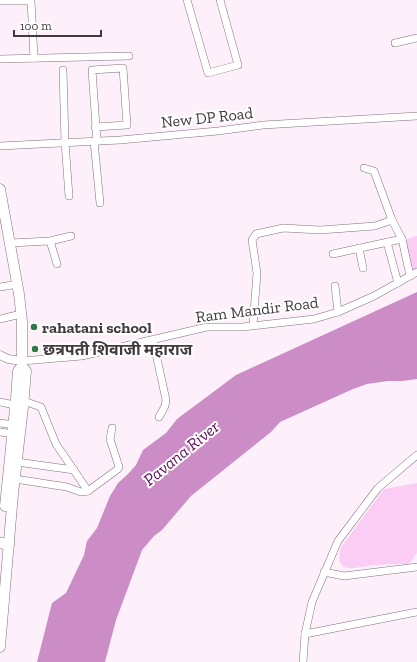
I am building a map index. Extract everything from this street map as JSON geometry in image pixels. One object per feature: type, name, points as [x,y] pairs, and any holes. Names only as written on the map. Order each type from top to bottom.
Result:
[{"type":"main road","points":[[0,189],[4,230],[10,243],[18,284],[21,314],[22,364],[26,371],[13,430],[0,647]]},
{"type":"main road","points":[[0,575],[17,462],[19,404]]},
{"type":"street","points":[[187,0],[208,73],[238,65],[220,0]]},
{"type":"street","points":[[0,1],[31,1],[34,58]]},
{"type":"street","points":[[395,43],[417,38]]},
{"type":"street","points":[[0,59],[129,56]]},
{"type":"street","points":[[95,127],[127,125],[124,68],[92,70],[95,127],[100,204]]},
{"type":"street","points":[[63,70],[65,142],[69,196]]},
{"type":"street","name":"New DP Road","points":[[0,146],[120,140],[218,131],[263,125],[417,116]]},
{"type":"street","points":[[118,125],[120,140]]},
{"type":"street","points":[[364,168],[374,171],[392,220],[402,238],[410,276]]},
{"type":"street","points":[[253,325],[258,273],[252,240],[256,234],[283,228],[320,230],[375,226],[392,220]]},
{"type":"street","points":[[10,243],[50,241],[71,236]]},
{"type":"street","points":[[333,254],[402,238]]},
{"type":"street","points":[[50,241],[57,264]]},
{"type":"street","points":[[387,242],[398,283]]},
{"type":"street","points":[[359,248],[363,268]]},
{"type":"street","name":"Ram Mandir Road","points":[[22,364],[82,356],[207,327],[243,327],[314,319],[338,312],[374,296],[417,272]]},
{"type":"street","points":[[0,287],[18,284]]},
{"type":"street","points":[[335,286],[338,312]]},
{"type":"street","points":[[0,319],[21,314]]},
{"type":"street","points":[[153,340],[166,400],[165,406],[159,417]]},
{"type":"street","points":[[0,355],[22,364]]},
{"type":"street","points":[[0,402],[41,407],[56,444],[88,491]]},
{"type":"street","points":[[0,406],[19,404]]},
{"type":"street","points":[[0,423],[13,430]]},
{"type":"street","points":[[15,478],[67,487],[81,492],[88,491],[118,470],[119,467],[110,439],[112,428]]},
{"type":"street","points":[[0,432],[13,430]]},
{"type":"street","points":[[303,662],[305,634],[312,602],[338,541],[378,488],[417,455]]},
{"type":"street","points":[[17,462],[74,470]]},
{"type":"street","points":[[324,572],[344,576],[417,567]]},
{"type":"street","points":[[305,634],[417,612]]},
{"type":"shaded area","points":[[417,236],[417,271],[411,275],[404,240]]},
{"type":"shaded area","points":[[417,483],[417,553],[409,564],[379,565],[355,568],[344,567],[339,557],[341,547],[384,489]]},
{"type":"water","name":"Pavana River","points":[[417,292],[417,379],[367,384],[280,422],[271,432],[191,496],[162,530],[154,536],[142,550],[116,620],[105,662],[37,662],[52,603],[66,593],[84,555],[87,541],[97,528],[110,496],[118,483],[136,465],[143,450],[166,433],[177,419],[236,375]]},
{"type":"place","name":"rahatani school","points":[[34,327]]},
{"type":"place","name":"छत्रपती शिवाजी महाराज","points":[[35,349]]}]
